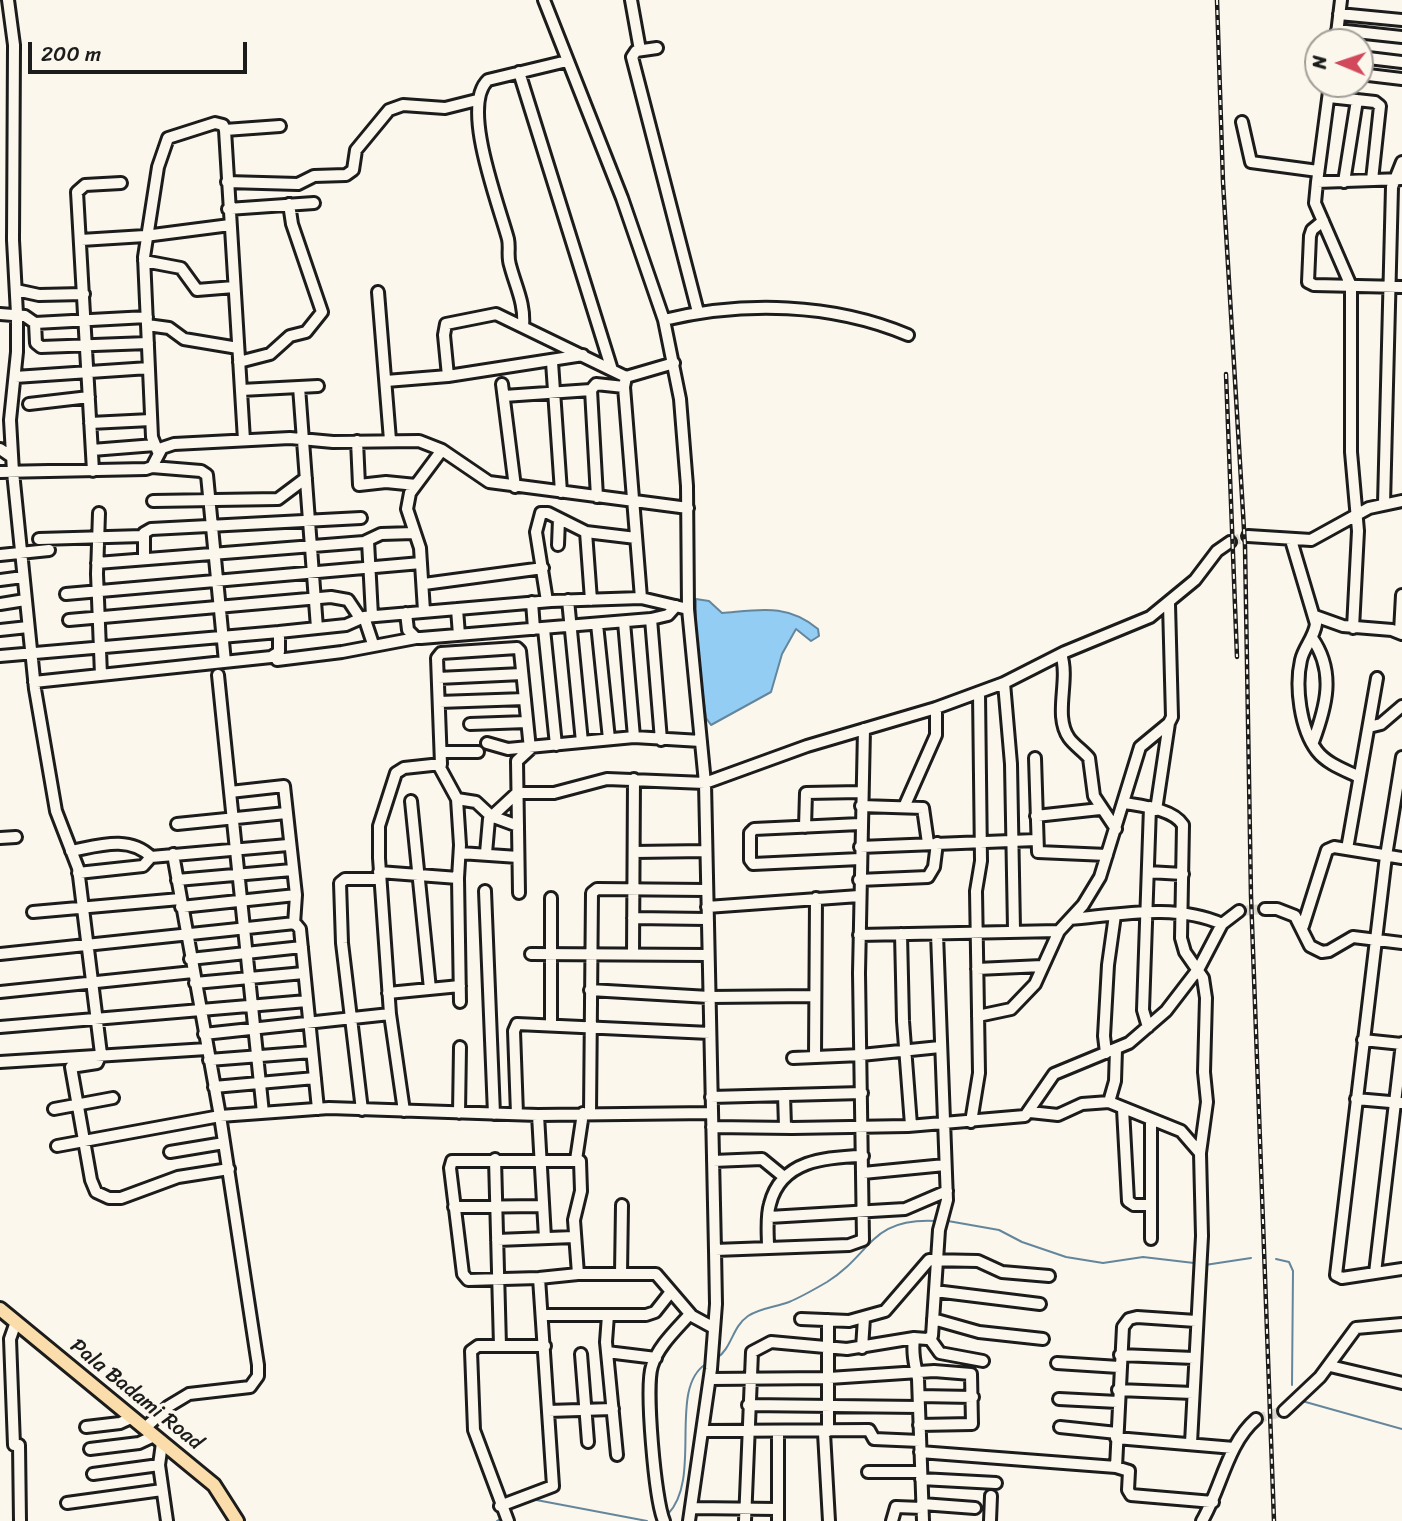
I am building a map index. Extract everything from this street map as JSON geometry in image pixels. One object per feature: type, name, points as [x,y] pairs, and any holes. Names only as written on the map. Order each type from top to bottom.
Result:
[{"type":"main road","name":"Pala Badami Road","points":[[0,1309],[214,1485],[237,1521]]},
{"type":"street","points":[[8,0],[14,45],[13,240],[17,314],[15,377],[10,420],[13,472],[30,652],[51,791],[78,873],[89,945],[101,1054],[97,1063],[71,1067],[93,1187],[96,1192],[109,1198],[121,1198],[178,1177],[229,1169]]},
{"type":"street","points":[[544,0],[622,198],[664,320],[680,399],[688,508],[688,609],[705,783],[715,1250],[712,1355],[689,1521]]},
{"type":"street","points":[[631,0],[640,50]]},
{"type":"street","points":[[1337,28],[1341,0]]},
{"type":"street","points":[[1339,14],[1402,20]]},
{"type":"street","points":[[1374,34],[1402,37]]},
{"type":"street","points":[[657,48],[633,53],[633,61],[698,312]]},
{"type":"street","points":[[1374,59],[1402,62]]},
{"type":"street","points":[[523,327],[523,304],[510,266],[508,240],[481,149],[477,100],[488,80],[567,61]]},
{"type":"street","points":[[519,72],[612,370]]},
{"type":"street","points":[[1374,76],[1402,79]]},
{"type":"street","points":[[1329,98],[1314,199],[1351,286],[1352,486],[1358,514],[1353,628]]},
{"type":"street","points":[[1338,98],[1375,102],[1380,106],[1372,180]]},
{"type":"street","points":[[227,182],[298,184],[320,174],[346,175],[353,170],[356,150],[388,110],[409,105],[445,108],[477,100]]},
{"type":"street","points":[[1344,182],[1357,100]]},
{"type":"street","points":[[1242,122],[1251,162],[1344,182],[1398,179]]},
{"type":"street","points":[[152,467],[157,449],[151,420],[145,236],[163,145],[168,138],[215,123],[223,125],[225,130],[244,440]]},
{"type":"street","points":[[225,130],[280,126]]},
{"type":"street","points":[[1384,504],[1389,323],[1396,287],[1396,215],[1402,162]]},
{"type":"street","points":[[93,471],[78,188],[85,185],[121,183]]},
{"type":"street","points":[[229,209],[314,203]]},
{"type":"street","points":[[239,362],[270,354],[289,336],[306,332],[322,312],[292,224],[289,204]]},
{"type":"street","points":[[1323,221],[1312,230],[1310,236],[1308,282],[1314,285],[1396,287]]},
{"type":"street","points":[[80,240],[145,236],[230,225]]},
{"type":"street","points":[[0,240],[13,240]]},
{"type":"street","points":[[144,261],[181,268],[197,290],[234,287]]},
{"type":"street","points":[[16,290],[39,295],[84,294]]},
{"type":"street","points":[[378,292],[390,440]]},
{"type":"street","points":[[664,320],[698,312],[780,308],[842,313],[908,335]]},
{"type":"street","points":[[448,376],[444,335],[446,324],[491,313],[583,355],[612,370],[625,382],[641,598]]},
{"type":"street","points":[[0,314],[17,314],[36,323],[123,316],[169,328],[184,339],[238,348]]},
{"type":"street","points":[[36,323],[38,345],[148,344]]},
{"type":"street","points":[[1389,323],[1402,323]]},
{"type":"street","points":[[386,381],[448,376],[552,362],[583,355]]},
{"type":"street","points":[[1388,361],[1402,361]]},
{"type":"street","points":[[552,362],[561,492]]},
{"type":"street","points":[[597,497],[591,390],[596,384],[625,382],[674,363]]},
{"type":"street","points":[[15,377],[149,368]]},
{"type":"street","points":[[502,384],[516,486]]},
{"type":"street","points":[[241,390],[318,386]]},
{"type":"street","points":[[299,387],[317,628]]},
{"type":"street","points":[[504,396],[591,390]]},
{"type":"street","points":[[29,404],[89,397]]},
{"type":"street","points":[[90,423],[151,420]]},
{"type":"street","points":[[92,450],[157,449],[167,445],[244,440],[419,441],[442,450],[489,482],[688,508]]},
{"type":"street","points":[[357,441],[359,485],[386,482],[416,485]]},
{"type":"street","points":[[0,449],[12,457]]},
{"type":"street","points":[[424,611],[421,563],[407,509],[410,493],[442,450]]},
{"type":"street","points":[[0,472],[152,467],[205,472],[213,527],[225,662]]},
{"type":"street","points":[[153,501],[278,499],[306,478]]},
{"type":"street","points":[[1248,536],[1291,540],[1318,538],[1358,514],[1384,504],[1402,501]]},
{"type":"street","points":[[547,601],[536,532],[537,520],[544,512],[586,532],[636,538]]},
{"type":"street","points":[[99,513],[97,592],[101,676]]},
{"type":"street","points":[[38,540],[143,536],[151,530],[360,518]]},
{"type":"street","points":[[558,545],[559,519]]},
{"type":"street","points":[[586,532],[591,600]]},
{"type":"street","points":[[97,564],[311,547],[368,541],[381,534],[414,533]]},
{"type":"street","points":[[143,536],[144,559]]},
{"type":"street","points":[[1291,540],[1315,616],[1312,638],[1301,658],[1300,699],[1312,742],[1325,759],[1359,777]]},
{"type":"street","points":[[368,541],[370,567],[365,617],[373,644]]},
{"type":"street","points":[[486,853],[491,816],[517,793],[554,793],[596,780],[705,783],[771,758],[979,693],[1061,654],[1150,617],[1195,580],[1217,551],[1230,542]]},
{"type":"street","points":[[0,555],[48,550]]},
{"type":"street","points":[[66,594],[421,563]]},
{"type":"street","points":[[424,584],[543,568]]},
{"type":"street","points":[[0,580],[23,577]]},
{"type":"street","points":[[1315,616],[1353,628],[1401,633],[1402,595]]},
{"type":"street","points":[[69,620],[343,598],[365,617]]},
{"type":"street","points":[[0,656],[279,632],[346,625],[365,617],[547,601],[641,598],[688,609]]},
{"type":"street","points":[[0,604],[25,600]]},
{"type":"street","points":[[568,600],[582,742]]},
{"type":"street","points":[[532,603],[539,629],[556,745]]},
{"type":"street","points":[[1149,1027],[1143,1010],[1145,913],[1153,809],[1172,705],[1169,604]]},
{"type":"street","points":[[276,660],[342,652],[416,638],[651,619],[668,615],[676,606]]},
{"type":"street","points":[[457,609],[459,635]]},
{"type":"street","points":[[406,613],[408,630],[416,638]]},
{"type":"street","points":[[651,619],[661,740]]},
{"type":"street","points":[[624,622],[634,737]]},
{"type":"street","points":[[597,624],[609,739]]},
{"type":"street","points":[[0,630],[28,627]]},
{"type":"street","points":[[34,685],[276,655],[280,647],[279,632]]},
{"type":"street","points":[[1312,638],[1325,665],[1327,682],[1324,713],[1312,742]]},
{"type":"street","points":[[460,1002],[460,853],[457,799],[439,766],[441,752],[438,654],[517,648],[527,722],[525,753],[517,793],[519,893]]},
{"type":"street","points":[[1061,654],[1066,672],[1063,726],[1072,741],[1089,758],[1094,796],[1100,809],[1116,829]]},
{"type":"street","points":[[438,678],[522,674]]},
{"type":"street","points":[[218,675],[254,1004],[263,1113]]},
{"type":"street","points":[[1347,849],[1377,678]]},
{"type":"street","points":[[1003,683],[1009,718],[1014,929]]},
{"type":"street","points":[[971,1122],[978,1088],[976,891],[981,840],[979,693]]},
{"type":"street","points":[[439,709],[525,699]]},
{"type":"street","points":[[1369,727],[1381,724],[1402,706]]},
{"type":"street","points":[[905,805],[936,735],[936,708]]},
{"type":"street","points":[[470,724],[527,722]]},
{"type":"street","points":[[978,1016],[1010,1009],[1035,984],[1059,931],[1092,893],[1125,803],[1140,747],[1169,723]]},
{"type":"street","points":[[715,1250],[858,1244],[863,1240],[859,880],[864,729]]},
{"type":"street","points":[[487,743],[500,749],[525,753],[556,745],[634,737],[701,741]]},
{"type":"street","points":[[441,752],[478,752]]},
{"type":"street","points":[[1402,757],[1386,856],[1336,1275],[1342,1278],[1402,1269]]},
{"type":"street","points":[[1035,758],[1037,850],[1041,853],[1107,855]]},
{"type":"street","points":[[404,1111],[388,993],[379,826],[396,773],[404,768],[439,766]]},
{"type":"street","points":[[633,955],[634,779]]},
{"type":"street","points":[[230,792],[284,786],[288,845],[296,895],[295,923],[300,929],[318,1109]]},
{"type":"street","points":[[805,827],[806,793],[862,792]]},
{"type":"street","points":[[457,799],[476,802],[491,816],[518,826]]},
{"type":"street","points":[[411,801],[430,989]]},
{"type":"street","points":[[1125,803],[1178,818],[1183,825],[1182,945],[1199,968],[1205,985],[1204,1072],[1207,1102],[1200,1153],[1203,1224],[1191,1443]]},
{"type":"street","points":[[859,880],[928,877],[934,867],[932,843],[923,807],[861,806]]},
{"type":"street","points":[[1036,816],[1100,809]]},
{"type":"street","points":[[177,824],[286,813]]},
{"type":"street","points":[[860,824],[751,830],[750,862],[860,853],[932,843],[1037,840]]},
{"type":"street","points":[[0,838],[16,837]]},
{"type":"street","points":[[71,851],[124,843],[141,847],[151,857]]},
{"type":"street","points":[[78,873],[143,866],[151,857],[173,854],[288,845]]},
{"type":"street","points":[[1303,926],[1323,855],[1334,847],[1402,858]]},
{"type":"street","points":[[634,852],[706,851]]},
{"type":"street","points":[[460,853],[518,857]]},
{"type":"street","points":[[90,1449],[139,1443],[154,1436],[179,1398],[202,1391],[250,1387],[258,1376],[253,1322],[229,1169],[173,854]]},
{"type":"street","points":[[177,880],[292,870]]},
{"type":"street","points":[[1148,872],[1183,874]]},
{"type":"street","points":[[362,1110],[354,1018],[342,943],[340,883],[345,879],[380,876],[458,878]]},
{"type":"street","points":[[576,1160],[586,1113],[592,893],[597,890],[706,890]]},
{"type":"street","points":[[485,891],[494,1114]]},
{"type":"street","points":[[33,912],[296,895]]},
{"type":"street","points":[[633,918],[707,913],[816,898],[859,897]]},
{"type":"street","points":[[551,898],[551,1025]]},
{"type":"street","points":[[815,1057],[816,898]]},
{"type":"street","points":[[1265,909],[1286,912],[1303,926],[1310,946],[1322,952],[1329,951],[1353,937],[1402,943]]},
{"type":"street","points":[[712,1127],[863,1127],[1018,1118],[1030,1112],[1054,1074],[1111,1051],[1149,1027],[1178,998],[1199,968],[1222,924],[1239,911]]},
{"type":"street","points":[[1070,919],[1145,913],[1182,914],[1222,924]]},
{"type":"street","points":[[1109,1102],[1115,1081],[1111,1051],[1104,1035],[1108,965],[1115,915]]},
{"type":"street","points":[[0,954],[295,923]]},
{"type":"street","points":[[859,935],[1014,929],[1059,931]]},
{"type":"street","points":[[901,934],[911,1125]]},
{"type":"street","points":[[937,934],[947,1191],[930,1339],[940,1353],[983,1361]]},
{"type":"street","points":[[190,959],[302,947]]},
{"type":"street","points":[[531,954],[708,955]]},
{"type":"street","points":[[977,969],[1042,966]]},
{"type":"street","points":[[0,992],[93,982],[304,974]]},
{"type":"street","points":[[388,993],[460,986]]},
{"type":"street","points":[[590,990],[709,997],[816,996]]},
{"type":"street","points":[[0,1027],[307,1001]]},
{"type":"street","points":[[204,1034],[390,1014]]},
{"type":"street","points":[[517,1114],[515,1027],[521,1024],[710,1033]]},
{"type":"street","points":[[1363,1040],[1402,1043],[1399,1103],[1376,1273]]},
{"type":"street","points":[[459,1113],[460,1047]]},
{"type":"street","points":[[793,1058],[940,1047]]},
{"type":"street","points":[[0,1062],[101,1054],[259,1056],[312,1052]]},
{"type":"street","points":[[214,1087],[315,1078]]},
{"type":"street","points":[[711,1097],[862,1093]]},
{"type":"street","points":[[784,1095],[786,1126],[792,1128]]},
{"type":"street","points":[[54,1109],[113,1098]]},
{"type":"street","points":[[1356,1099],[1399,1103]]},
{"type":"street","points":[[1030,1112],[1058,1115],[1082,1104],[1109,1102],[1181,1131],[1200,1153]]},
{"type":"street","points":[[57,1146],[220,1116],[318,1109],[538,1115],[712,1113]]},
{"type":"street","points":[[1123,1109],[1128,1201],[1134,1205],[1151,1205]]},
{"type":"street","points":[[538,1115],[545,1238]]},
{"type":"street","points":[[1151,1120],[1151,1240]]},
{"type":"street","points":[[170,1152],[224,1143]]},
{"type":"street","points":[[768,1247],[770,1201],[784,1177],[820,1158],[863,1156]]},
{"type":"street","points":[[578,1274],[574,1237],[582,1164],[576,1160],[541,1159],[452,1161],[450,1168],[454,1207],[465,1278],[499,1280],[578,1274],[656,1274],[690,1314],[714,1328]]},
{"type":"street","points":[[713,1161],[762,1159],[784,1177]]},
{"type":"street","points":[[495,1160],[500,1346]]},
{"type":"street","points":[[863,1173],[945,1165]]},
{"type":"street","points":[[769,1217],[905,1209],[947,1191]]},
{"type":"street","points":[[621,1274],[622,1205]]},
{"type":"street","points":[[454,1207],[543,1206]]},
{"type":"street","points":[[498,1240],[574,1237]]},
{"type":"street","points":[[802,1319],[864,1318],[891,1307],[926,1262],[978,1261],[1002,1272],[1049,1276]]},
{"type":"street","points":[[500,1506],[553,1486],[539,1278]]},
{"type":"street","points":[[935,1291],[1040,1304]]},
{"type":"street","points":[[542,1315],[651,1314],[670,1293]]},
{"type":"street","points":[[664,1521],[658,1501],[649,1412],[651,1372],[656,1358],[690,1314]]},
{"type":"street","points":[[608,1315],[607,1352],[617,1455]]},
{"type":"street","points":[[1116,1467],[1121,1332],[1133,1317],[1196,1321]]},
{"type":"street","points":[[862,1348],[864,1318]]},
{"type":"street","points":[[933,1319],[979,1332],[1043,1339]]},
{"type":"street","points":[[828,1320],[828,1431],[824,1433],[829,1521]]},
{"type":"street","points":[[16,1322],[10,1339],[20,1521]]},
{"type":"street","points":[[1284,1411],[1305,1394],[1356,1328],[1402,1324]]},
{"type":"street","points":[[745,1521],[752,1352],[766,1344],[828,1350],[862,1348],[914,1338],[930,1339]]},
{"type":"street","points":[[914,1338],[913,1362],[917,1372],[919,1401],[922,1521]]},
{"type":"street","points":[[508,1521],[500,1506],[474,1430],[471,1352],[474,1346],[545,1346]]},
{"type":"street","points":[[607,1352],[656,1358]]},
{"type":"street","points":[[581,1354],[588,1442]]},
{"type":"street","points":[[1057,1363],[1194,1358]]},
{"type":"street","points":[[1329,1366],[1402,1383]]},
{"type":"street","points":[[710,1374],[749,1378],[828,1378],[917,1372],[969,1373],[973,1378],[973,1421],[969,1426],[919,1425]]},
{"type":"street","points":[[1059,1399],[1193,1393]]},
{"type":"street","points":[[748,1405],[973,1397]]},
{"type":"street","points":[[548,1411],[613,1409]]},
{"type":"street","points":[[86,1427],[120,1423],[131,1418]]},
{"type":"street","points":[[1202,1521],[1213,1502],[1234,1448],[1256,1419]]},
{"type":"street","points":[[1060,1427],[1234,1448]]},
{"type":"street","points":[[703,1432],[869,1430],[874,1439],[920,1446],[1116,1467],[1129,1471],[1131,1495],[1213,1502]]},
{"type":"street","points":[[778,1432],[778,1521]]},
{"type":"street","points":[[154,1436],[167,1521]]},
{"type":"street","points":[[93,1474],[159,1465]]},
{"type":"street","points":[[868,1472],[996,1483]]},
{"type":"street","points":[[67,1503],[162,1490]]},
{"type":"street","points":[[990,1521],[991,1496]]},
{"type":"street","points":[[892,1521],[896,1507],[975,1507]]},
{"type":"street","points":[[692,1508],[778,1508]]},
{"type":"water","points":[[696,599],[709,601],[722,613],[772,610],[795,615],[818,629],[819,636],[811,641],[796,629],[782,654],[771,692],[711,725],[706,718],[696,645]]},
{"type":"waterway","points":[[717,1358],[748,1316],[789,1302],[827,1282],[873,1240],[897,1225],[935,1221]]},
{"type":"waterway","points":[[948,1221],[999,1230],[1022,1242],[1066,1257],[1103,1263],[1143,1257],[1194,1263]]},
{"type":"waterway","points":[[1205,1265],[1251,1258]]},
{"type":"waterway","points":[[1276,1259],[1289,1262],[1293,1271],[1292,1385]]},
{"type":"waterway","points":[[668,1514],[678,1498],[683,1479],[689,1392],[695,1376],[706,1364]]},
{"type":"waterway","points":[[1302,1401],[1402,1429]]},
{"type":"waterway","points":[[531,1499],[647,1521]]},
{"type":"tunnel","points":[[1230,542],[1248,536]]},
{"type":"tunnel","points":[[1239,911],[1265,909]]},
{"type":"tunnel","points":[[1256,1419],[1284,1411]]},
{"type":"railway","points":[[1217,0],[1223,182],[1245,546],[1251,896],[1274,1521]]},
{"type":"railway","points":[[1226,374],[1237,657]]}]
